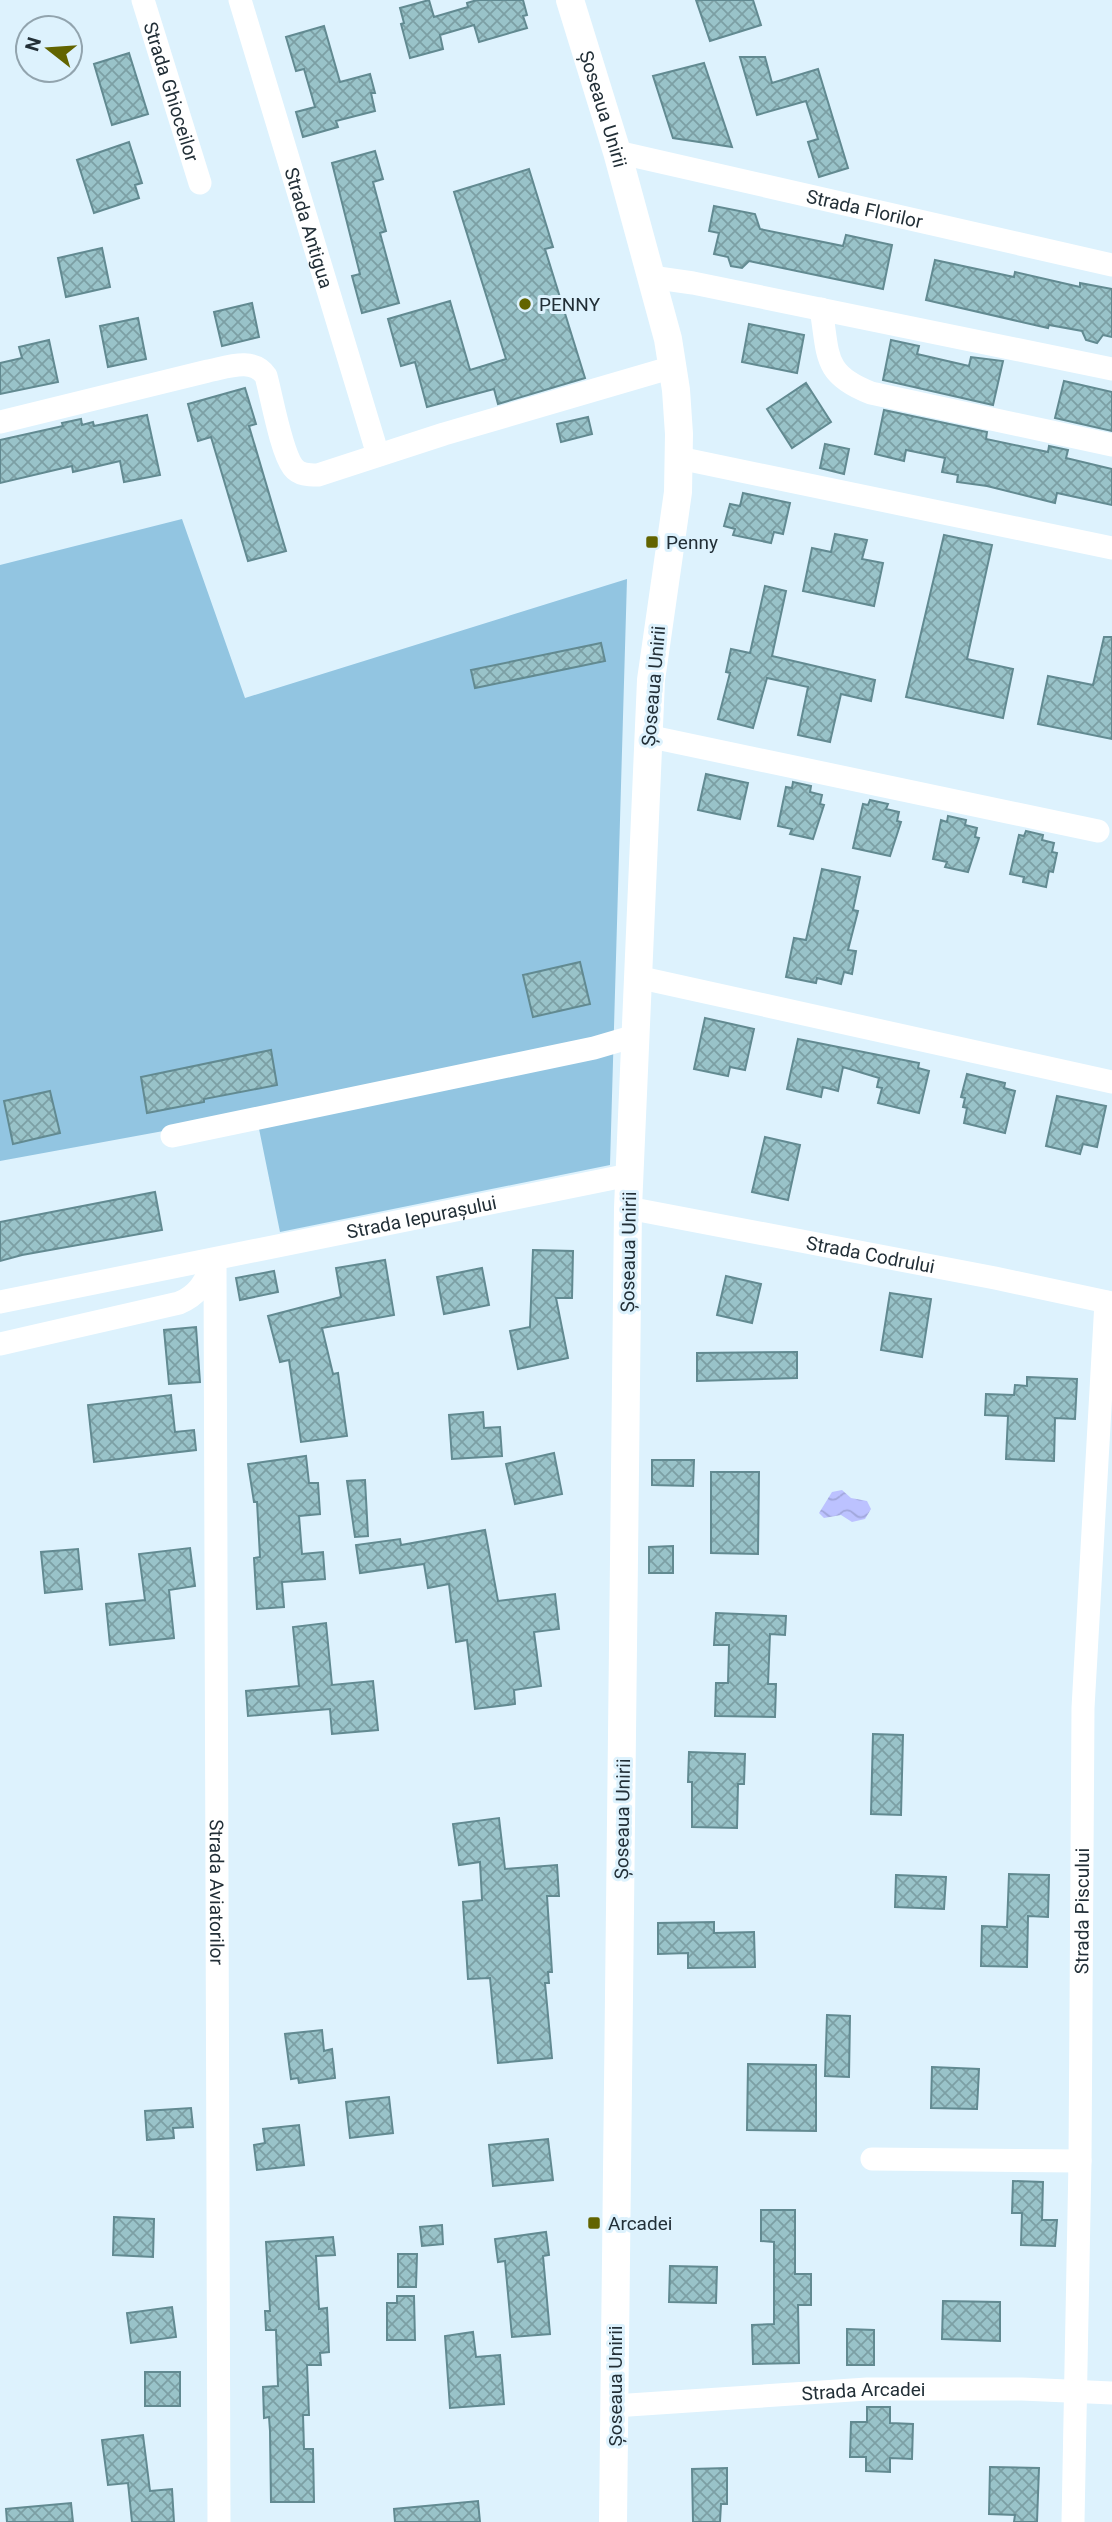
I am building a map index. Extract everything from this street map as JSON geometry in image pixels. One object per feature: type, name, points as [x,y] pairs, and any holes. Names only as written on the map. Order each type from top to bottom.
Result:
[{"type":"main road","name":"Șoseaua Unirii","points":[[570,0],[617,152],[673,367],[678,409],[679,458],[674,524],[653,657],[647,736],[629,1175],[614,2522]]},
{"type":"street","name":"Strada Ghioceilor","points":[[144,0],[200,183]]},
{"type":"street","name":"Strada Antigua","points":[[240,0],[379,455]]},
{"type":"street","name":"Strada Florilor","points":[[617,152],[1112,265]]},
{"type":"street","points":[[651,277],[693,283],[1112,369]]},
{"type":"street","points":[[821,309],[830,360],[841,378],[853,386],[871,393],[1112,445]]},
{"type":"street","points":[[0,422],[242,364],[261,369],[266,376],[287,456],[294,469],[305,475],[318,475],[673,367]]},
{"type":"street","points":[[679,458],[1112,548]]},
{"type":"street","points":[[647,736],[1098,831]]},
{"type":"street","points":[[637,978],[1112,1082]]},
{"type":"street","points":[[172,1136],[594,1048],[635,1036]]},
{"type":"street","name":"Strada Iepurașului","points":[[0,1302],[629,1175]]},
{"type":"street","name":"Strada Codrului","points":[[628,1208],[995,1278],[1109,1303]]},
{"type":"street","points":[[0,1345],[179,1303],[191,1298],[203,1286],[215,1260]]},
{"type":"street","name":"Strada Aviatorilor","points":[[215,1260],[219,2522]]},
{"type":"street","name":"Strada Piscului","points":[[1073,2522],[1080,2161],[1083,1708],[1109,1303]]},
{"type":"street","points":[[872,2159],[1080,2161]]},
{"type":"street","name":"Strada Arcadei","points":[[614,2406],[867,2389],[1112,2393]]},
{"type":"shaded area","points":[[182,519],[245,698],[627,579],[610,1165],[280,1232],[256,1114],[0,1161],[0,565]]},
{"type":"water","points":[[842,1490],[851,1498],[867,1501],[871,1509],[865,1519],[852,1522],[841,1515],[824,1518],[819,1513],[832,1492]]},
{"type":"building","points":[[429,0],[434,17],[468,7],[467,3],[477,0],[523,0],[527,15],[523,16],[527,28],[479,42],[474,25],[440,35],[443,49],[410,58],[401,24],[404,23],[400,8]]},
{"type":"building","points":[[696,0],[753,0],[761,25],[710,41]]},
{"type":"building","points":[[324,26],[340,82],[370,74],[375,93],[371,93],[375,111],[336,121],[338,127],[303,137],[296,112],[315,107],[304,69],[296,71],[286,37]]},
{"type":"building","points":[[129,53],[148,114],[112,125],[94,64]]},
{"type":"building","points":[[740,57],[765,57],[772,83],[818,69],[848,168],[819,177],[808,142],[818,139],[806,101],[757,115]]},
{"type":"building","points":[[704,63],[732,147],[673,138],[653,76]]},
{"type":"building","points":[[129,142],[142,183],[135,185],[139,198],[94,213],[77,160]]},
{"type":"building","points":[[375,151],[383,179],[373,182],[386,231],[380,233],[399,303],[362,313],[352,276],[360,274],[332,163]]},
{"type":"building","name":"PENNY","points":[[529,169],[553,247],[545,249],[585,378],[498,404],[494,389],[427,407],[415,362],[401,366],[388,319],[450,301],[470,370],[506,359],[454,192]]},
{"type":"building","points":[[714,206],[755,214],[760,229],[843,246],[846,235],[892,245],[883,289],[749,261],[742,268],[731,266],[728,257],[714,254],[719,233],[709,231]]},
{"type":"building","points":[[102,248],[110,287],[66,297],[58,258]]},
{"type":"building","points":[[935,260],[1014,277],[1015,272],[1080,287],[1080,283],[1112,289],[1112,337],[1103,335],[1097,343],[1086,340],[1082,331],[1049,325],[1048,328],[926,300]]},
{"type":"building","points":[[252,303],[259,337],[222,346],[214,312]]},
{"type":"building","points":[[138,318],[146,359],[108,367],[100,326]]},
{"type":"building","points":[[749,324],[804,335],[797,373],[742,362]]},
{"type":"building","points":[[49,340],[58,382],[0,394],[0,363],[22,358],[19,347]]},
{"type":"building","points":[[891,340],[919,346],[917,354],[969,366],[971,357],[1003,361],[993,405],[883,380]]},
{"type":"building","points":[[1064,381],[1112,392],[1112,431],[1055,418]]},
{"type":"building","points":[[806,383],[831,422],[792,448],[767,409]]},
{"type":"building","points":[[245,388],[256,424],[249,426],[286,551],[248,561],[211,437],[198,441],[188,404]]},
{"type":"building","points":[[884,410],[987,432],[986,439],[1048,452],[1049,446],[1068,450],[1066,458],[1112,469],[1112,505],[1057,493],[1055,503],[987,486],[957,482],[958,475],[942,472],[945,458],[906,450],[904,461],[875,454]]},
{"type":"building","points":[[147,415],[160,475],[124,482],[120,461],[73,472],[72,466],[0,483],[0,440],[63,426],[62,423],[81,419],[82,425],[93,422],[94,426]]},
{"type":"building","points":[[588,417],[592,434],[561,442],[557,424]]},
{"type":"building","points":[[825,444],[849,449],[844,474],[820,468]]},
{"type":"building","points":[[743,493],[790,503],[783,534],[774,532],[771,543],[733,535],[735,529],[724,526],[730,504],[740,506]]},
{"type":"building","points":[[835,534],[867,540],[862,559],[883,563],[874,606],[803,591],[812,548],[831,552]]},
{"type":"building","points":[[944,535],[992,545],[967,659],[1013,669],[1003,718],[906,697]]},
{"type":"building","points":[[765,586],[786,591],[772,656],[875,680],[871,701],[841,694],[830,742],[798,735],[808,687],[767,678],[753,728],[718,719],[730,673],[726,672],[731,649],[750,653]]},
{"type":"building","points":[[1104,637],[1112,637],[1112,739],[1038,724],[1048,676],[1093,685]]},
{"type":"building","points":[[601,643],[605,661],[475,688],[471,670]]},
{"type":"building","points":[[706,774],[748,783],[740,819],[698,810]]},
{"type":"building","points":[[793,782],[811,786],[810,792],[822,795],[820,804],[824,805],[813,839],[790,834],[792,829],[778,826],[786,787],[792,788]]},
{"type":"building","points":[[870,800],[888,804],[886,809],[899,812],[897,821],[901,822],[890,856],[853,848],[863,804],[868,805]]},
{"type":"building","points":[[948,816],[966,820],[965,825],[977,828],[975,837],[979,838],[968,872],[945,867],[947,862],[933,859],[941,820],[947,822]]},
{"type":"building","points":[[1026,831],[1043,835],[1042,840],[1054,843],[1052,852],[1057,853],[1046,887],[1023,882],[1024,877],[1010,874],[1019,835],[1024,836]]},
{"type":"building","points":[[822,869],[860,877],[853,910],[858,911],[848,950],[856,951],[852,974],[844,972],[841,984],[817,978],[816,983],[786,977],[794,938],[806,940]]},
{"type":"building","points":[[580,962],[590,1004],[533,1017],[523,975]]},
{"type":"building","points":[[705,1018],[754,1029],[745,1070],[730,1067],[728,1076],[694,1069]]},
{"type":"building","points":[[798,1039],[919,1063],[918,1068],[929,1071],[919,1113],[878,1103],[882,1088],[877,1087],[879,1078],[843,1067],[838,1091],[823,1087],[821,1097],[787,1089]]},
{"type":"building","points":[[271,1050],[277,1085],[147,1113],[141,1077]]},
{"type":"building","points":[[967,1074],[1005,1083],[1004,1088],[1015,1091],[1005,1133],[964,1123],[967,1108],[963,1107],[965,1098],[961,1097]]},
{"type":"building","points":[[50,1091],[60,1133],[13,1144],[4,1101]]},
{"type":"building","points":[[1057,1096],[1106,1106],[1097,1147],[1083,1144],[1080,1154],[1046,1146]]},
{"type":"building","points":[[765,1137],[800,1145],[788,1200],[752,1192]]},
{"type":"building","points":[[155,1192],[162,1230],[0,1261],[0,1222]]},
{"type":"building","points":[[533,1250],[573,1251],[572,1298],[556,1298],[568,1358],[518,1369],[510,1331],[530,1327]]},
{"type":"building","points":[[385,1260],[394,1315],[322,1328],[333,1374],[338,1373],[347,1436],[301,1442],[289,1360],[280,1362],[268,1316],[341,1297],[336,1268]]},
{"type":"building","points":[[482,1268],[489,1305],[444,1314],[437,1277]]},
{"type":"building","points":[[274,1271],[278,1292],[240,1300],[236,1278]]},
{"type":"building","points":[[726,1276],[761,1284],[752,1323],[717,1315]]},
{"type":"building","points":[[890,1293],[931,1299],[922,1357],[881,1350]]},
{"type":"building","points":[[196,1327],[200,1382],[169,1384],[164,1330]]},
{"type":"building","points":[[797,1352],[797,1378],[697,1381],[697,1353]]},
{"type":"building","points":[[1027,1377],[1077,1379],[1075,1419],[1055,1418],[1054,1461],[1006,1459],[1008,1416],[985,1415],[986,1394],[1014,1395],[1015,1385],[1027,1386]]},
{"type":"building","points":[[171,1395],[175,1432],[194,1430],[196,1450],[94,1462],[88,1405]]},
{"type":"building","points":[[483,1412],[484,1428],[500,1427],[502,1456],[452,1459],[449,1415]]},
{"type":"building","points":[[554,1453],[562,1494],[515,1504],[506,1464]]},
{"type":"building","points":[[306,1456],[309,1483],[318,1483],[320,1514],[299,1516],[302,1554],[323,1552],[325,1579],[282,1582],[284,1607],[257,1609],[254,1558],[260,1557],[257,1502],[254,1502],[248,1464]]},
{"type":"building","points":[[652,1460],[694,1460],[693,1486],[652,1485]]},
{"type":"building","points":[[711,1472],[759,1472],[758,1554],[711,1553]]},
{"type":"building","points":[[365,1480],[368,1536],[355,1537],[347,1481]]},
{"type":"building","points":[[485,1530],[498,1601],[555,1594],[559,1629],[534,1632],[541,1686],[514,1690],[515,1704],[475,1709],[467,1640],[456,1642],[449,1584],[428,1588],[424,1564],[360,1573],[356,1545],[400,1539],[401,1545]]},
{"type":"building","points":[[673,1546],[673,1573],[649,1573],[649,1547]]},
{"type":"building","points":[[190,1548],[195,1586],[169,1590],[174,1638],[110,1645],[106,1604],[145,1600],[139,1554]]},
{"type":"building","points":[[78,1549],[82,1589],[45,1593],[41,1552]]},
{"type":"building","points":[[716,1613],[786,1616],[785,1635],[770,1634],[768,1684],[776,1684],[775,1717],[715,1716],[716,1683],[728,1683],[729,1645],[714,1645]]},
{"type":"building","points":[[326,1623],[332,1685],[373,1681],[378,1730],[332,1734],[330,1709],[248,1716],[246,1691],[299,1686],[293,1627]]},
{"type":"building","points":[[873,1734],[903,1735],[901,1815],[871,1814]]},
{"type":"building","points":[[689,1752],[745,1754],[744,1784],[738,1784],[737,1828],[692,1827],[692,1782],[688,1782]]},
{"type":"building","points":[[499,1818],[505,1869],[557,1865],[559,1896],[547,1896],[552,1972],[548,1972],[549,1983],[545,1983],[552,2058],[498,2063],[490,1978],[468,1979],[463,1902],[482,1900],[480,1862],[459,1865],[453,1824]]},
{"type":"building","points":[[1009,1874],[1049,1875],[1048,1917],[1028,1916],[1027,1967],[981,1966],[982,1926],[1007,1927]]},
{"type":"building","points":[[896,1875],[946,1877],[944,1909],[895,1907]]},
{"type":"building","points":[[714,1922],[714,1933],[754,1932],[755,1967],[688,1968],[688,1953],[658,1954],[658,1923]]},
{"type":"building","points":[[827,2015],[850,2016],[849,2077],[825,2076]]},
{"type":"building","points":[[322,2030],[324,2051],[332,2049],[335,2078],[299,2083],[298,2078],[291,2079],[285,2034]]},
{"type":"building","points":[[748,2064],[816,2065],[816,2131],[747,2130]]},
{"type":"building","points":[[932,2067],[979,2069],[977,2109],[931,2108]]},
{"type":"building","points":[[389,2097],[393,2133],[350,2138],[346,2102]]},
{"type":"building","points":[[191,2108],[193,2127],[173,2128],[174,2138],[147,2140],[145,2111]]},
{"type":"building","points":[[299,2125],[304,2165],[257,2170],[254,2145],[265,2143],[263,2129]]},
{"type":"building","points":[[548,2139],[553,2180],[493,2186],[489,2145]]},
{"type":"building","points":[[1013,2181],[1043,2182],[1042,2220],[1057,2220],[1055,2246],[1021,2245],[1022,2213],[1012,2213]]},
{"type":"building","points":[[761,2210],[795,2210],[795,2274],[811,2274],[811,2305],[798,2305],[799,2363],[753,2364],[752,2325],[774,2324],[774,2242],[761,2241]]},
{"type":"building","points":[[114,2217],[154,2219],[153,2257],[113,2255]]},
{"type":"building","points":[[442,2225],[443,2244],[422,2246],[420,2227]]},
{"type":"building","points":[[546,2232],[549,2255],[543,2256],[550,2334],[512,2337],[505,2261],[498,2262],[495,2239]]},
{"type":"building","points":[[333,2237],[335,2255],[316,2256],[319,2309],[327,2308],[329,2352],[320,2353],[321,2365],[307,2365],[309,2415],[303,2415],[304,2449],[313,2449],[314,2502],[271,2502],[270,2431],[269,2417],[264,2418],[263,2387],[278,2386],[276,2330],[266,2330],[265,2311],[270,2311],[266,2242]]},
{"type":"building","points":[[398,2254],[417,2254],[416,2287],[398,2287]]},
{"type":"building","points":[[670,2266],[717,2267],[716,2303],[669,2302]]},
{"type":"building","points":[[397,2296],[414,2296],[415,2340],[387,2340],[387,2303],[397,2303]]},
{"type":"building","points":[[943,2301],[1000,2302],[1000,2341],[942,2339]]},
{"type":"building","points":[[172,2307],[176,2337],[131,2343],[127,2313]]},
{"type":"building","points":[[847,2329],[874,2330],[874,2365],[847,2365]]},
{"type":"building","points":[[473,2332],[476,2357],[500,2355],[504,2404],[450,2408],[445,2336]]},
{"type":"building","points":[[145,2372],[180,2372],[180,2406],[145,2406]]},
{"type":"building","points":[[867,2407],[890,2407],[890,2423],[913,2424],[912,2459],[890,2458],[890,2472],[866,2471],[866,2457],[850,2457],[851,2422],[867,2422]]},
{"type":"building","points":[[143,2435],[150,2491],[172,2489],[174,2522],[132,2522],[128,2483],[108,2485],[102,2440]]},
{"type":"building","points":[[990,2467],[1039,2468],[1037,2522],[1014,2522],[1015,2515],[989,2514]]},
{"type":"building","points":[[727,2468],[727,2504],[721,2504],[720,2522],[693,2522],[692,2469]]},
{"type":"building","points":[[478,2501],[480,2522],[395,2522],[394,2509]]},
{"type":"building","points":[[71,2503],[73,2522],[7,2522],[6,2509]]},
{"type":"place","name":"PENNY","points":[[525,304]]},
{"type":"place","name":"Penny","points":[[652,542]]},
{"type":"place","name":"Arcadei","points":[[594,2223]]}]
